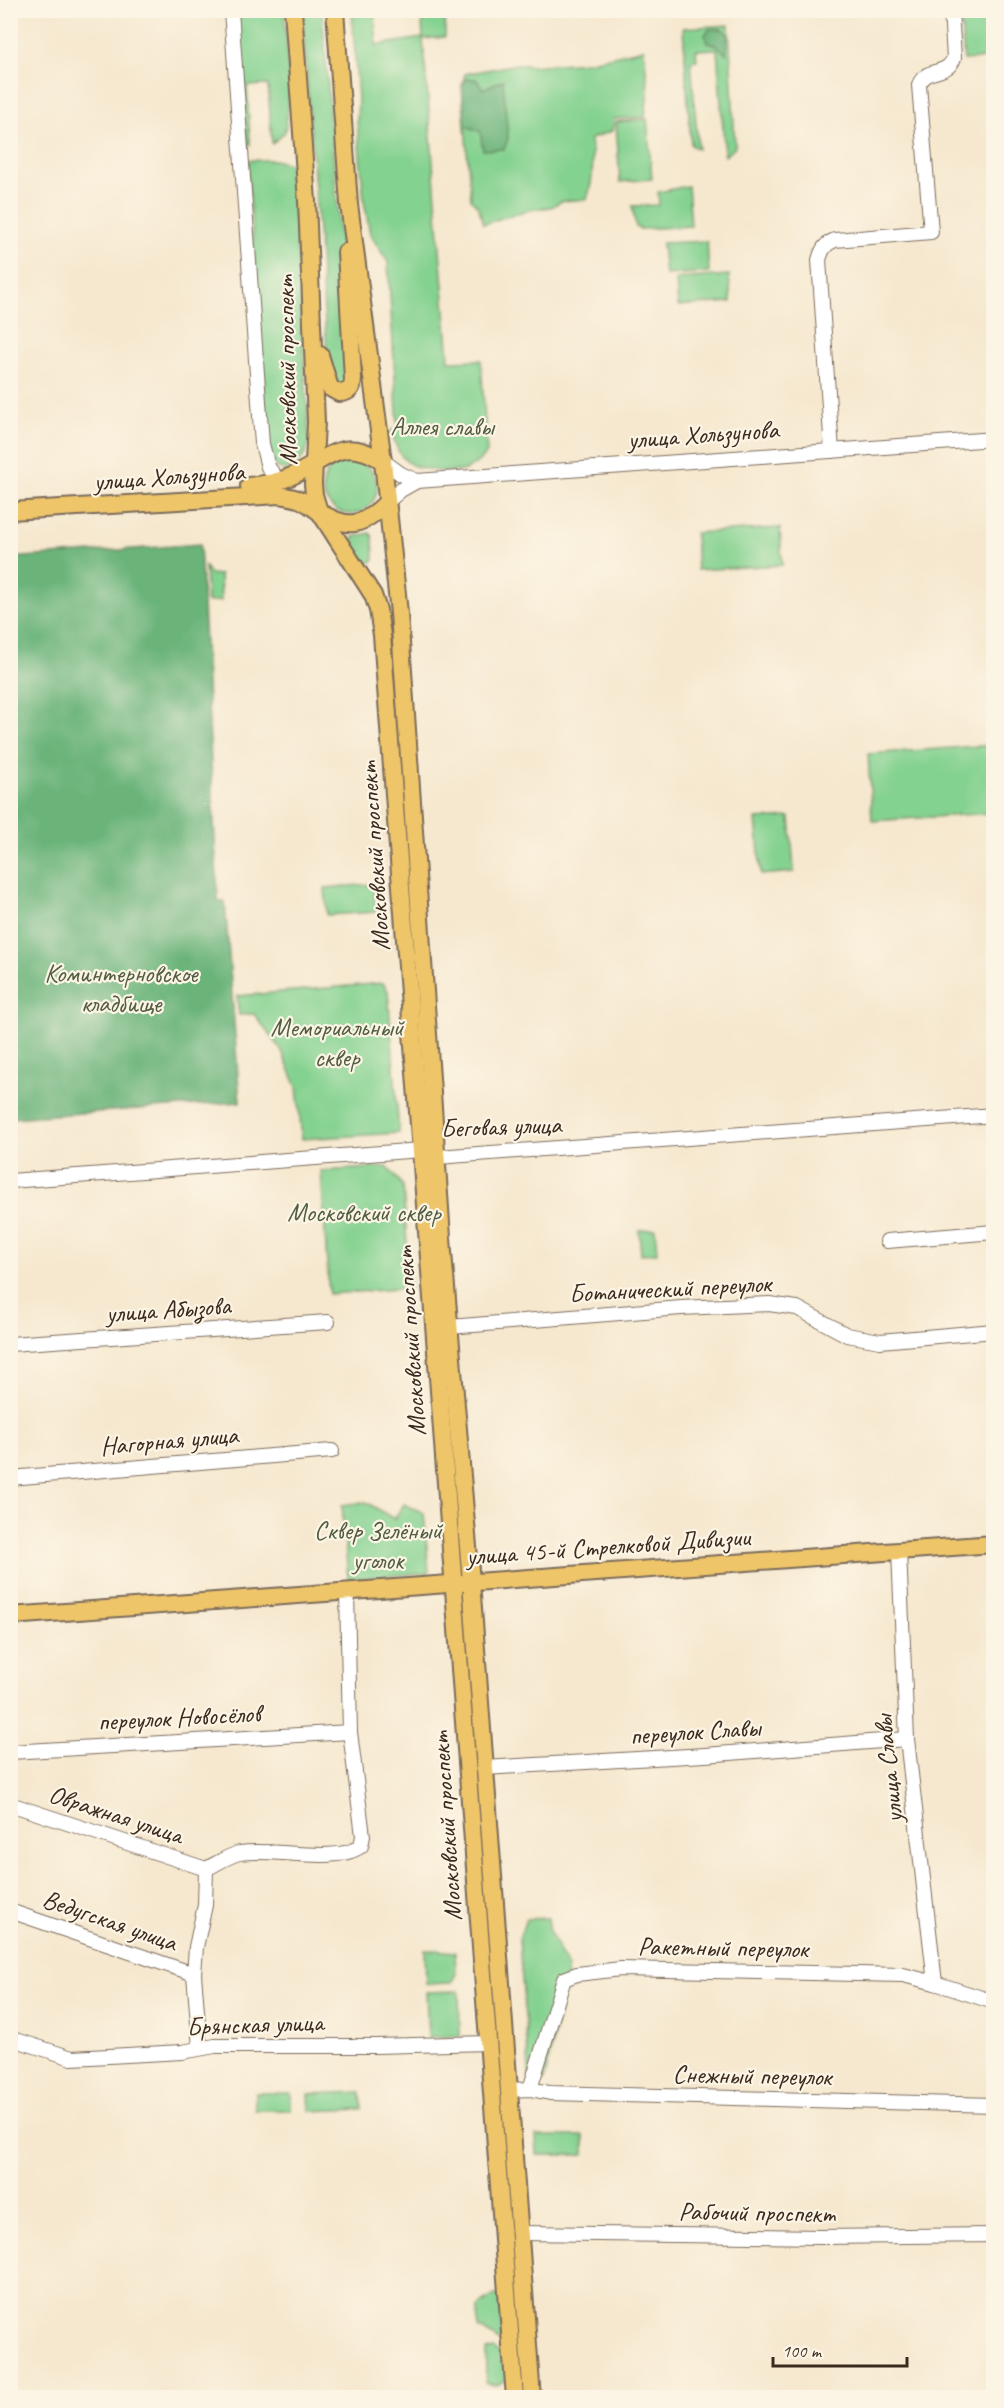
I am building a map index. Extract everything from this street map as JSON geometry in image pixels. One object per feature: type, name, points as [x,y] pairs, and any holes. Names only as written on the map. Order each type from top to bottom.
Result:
[{"type":"main road","name":"Московский проспект","points":[[293,10],[307,201],[316,422],[313,484],[319,511],[373,595],[382,635],[421,1150],[463,1582],[486,1768],[532,2397]]},
{"type":"main road","name":"Московский проспект","points":[[335,10],[349,204],[383,462],[399,613],[449,1327],[488,2043],[515,2397]]},
{"type":"main road","points":[[312,324],[327,383],[334,392],[348,392],[352,388],[354,379],[344,228],[349,204]]},
{"type":"main road","name":"улица Хользунова","points":[[10,503],[279,482],[341,449],[356,448],[370,453],[383,462]]},
{"type":"main road","name":"улица Хользунова","points":[[10,511],[279,495],[299,499],[335,521],[351,524],[373,516],[387,502]]},
{"type":"main road","name":"улица 45-й Стрелковой Дивизии","points":[[10,1616],[993,1544]]},
{"type":"main road","name":"Брянская улица","points":[[488,2043],[506,2042]]},
{"type":"street","points":[[231,10],[261,444],[268,467],[279,482]]},
{"type":"street","points":[[832,451],[819,260],[821,253],[829,243],[835,240],[931,232],[919,85],[922,77],[929,73],[942,71],[952,63],[954,58],[951,10]]},
{"type":"street","name":"улица Хользунова","points":[[387,502],[401,490],[417,481],[993,439]]},
{"type":"street","name":"улица Хользунова","points":[[383,462],[417,481]]},
{"type":"street","name":"Беговая улица","points":[[10,1181],[421,1150],[438,1157],[993,1115]]},
{"type":"street","points":[[886,1241],[993,1232]]},
{"type":"street","name":"Ботанический переулок","points":[[449,1327],[681,1308],[770,1304],[797,1308],[847,1335],[880,1341],[993,1331]]},
{"type":"street","name":"улица Абызова","points":[[10,1344],[328,1322]]},
{"type":"street","name":"Нагорная улица","points":[[10,1478],[332,1451]]},
{"type":"street","name":"улица Славы","points":[[899,1551],[907,1739],[935,1983]]},
{"type":"street","points":[[200,2048],[194,1974],[196,1947],[205,1905],[206,1869],[239,1853],[330,1854],[354,1851],[361,1846],[363,1836],[350,1732],[347,1592]]},
{"type":"street","name":"переулок Новосёлов","points":[[10,1752],[350,1732]]},
{"type":"street","name":"переулок Славы","points":[[486,1768],[705,1755],[907,1739]]},
{"type":"street","name":"Овражная улица","points":[[10,1804],[206,1869]]},
{"type":"street","name":"Ведугская улица","points":[[10,1911],[194,1974]]},
{"type":"street","name":"Ракетный переулок","points":[[530,2089],[564,1979],[576,1974],[621,1969],[903,1975],[993,2002]]},
{"type":"street","name":"Брянская улица","points":[[10,2038],[72,2058],[182,2052],[215,2046],[488,2043]]},
{"type":"street","name":"Снежный переулок","points":[[509,2090],[530,2089],[550,2093],[691,2098],[993,2105]]},
{"type":"street","name":"Рабочий проспект","points":[[520,2233],[821,2237],[993,2235]]},
{"type":"green space","points":[[235,11],[284,11],[290,93],[285,132],[272,144],[268,85],[247,86],[250,145],[245,146]]},
{"type":"green space","points":[[302,11],[322,11],[351,377],[351,382],[335,388],[327,352]]},
{"type":"green space","name":"Аллея славы","points":[[352,11],[375,11],[376,45],[423,38],[422,22],[429,11],[445,11],[445,37],[423,39],[449,361],[481,360],[487,453],[465,470],[451,472],[411,464],[400,454],[391,431],[398,427],[388,262],[370,234],[364,201],[357,122],[358,98]]},
{"type":"green space","points":[[960,11],[988,11],[991,58],[964,60]]},
{"type":"green space","points":[[729,25],[735,147],[725,156],[717,49],[696,50],[697,60],[691,61],[698,149],[691,145],[683,28]]},
{"type":"green space","points":[[709,29],[722,29],[728,34],[726,54],[716,45],[708,42],[705,35]]},
{"type":"green space","points":[[644,49],[648,91],[645,117],[614,119],[612,131],[590,139],[593,169],[587,199],[562,201],[551,207],[528,210],[483,224],[479,208],[471,199],[465,126],[480,131],[502,80],[483,89],[466,79],[462,86],[465,74],[518,64],[531,66],[587,62]]},
{"type":"green space","points":[[466,79],[476,79],[483,89],[503,80],[508,139],[504,149],[483,150],[480,131],[465,126],[462,86]]},
{"type":"green space","points":[[647,119],[652,179],[620,182],[616,122]]},
{"type":"green space","points":[[247,160],[275,160],[292,165],[309,438],[303,457],[287,470],[275,467],[268,450]]},
{"type":"green space","points":[[688,186],[691,226],[640,229],[636,227],[632,206],[659,205],[658,192]]},
{"type":"green space","points":[[707,241],[709,272],[665,275],[662,243]]},
{"type":"green space","points":[[729,275],[731,302],[678,306],[676,279]]},
{"type":"green space","points":[[350,460],[360,462],[369,468],[375,477],[377,487],[375,497],[369,506],[360,512],[350,514],[340,512],[331,506],[325,497],[323,487],[325,477],[331,468],[340,462]]},
{"type":"green space","points":[[780,528],[782,565],[697,570],[695,533]]},
{"type":"green space","points":[[370,533],[373,537],[374,560],[365,563],[352,543],[354,537]]},
{"type":"green space","name":"Коминтерновское кладбище","points":[[200,544],[218,901],[225,902],[240,1102],[11,1118],[11,558]]},
{"type":"green space","points":[[205,567],[210,574],[220,575],[221,601],[207,602]]},
{"type":"green space","points":[[993,745],[993,813],[872,821],[868,754]]},
{"type":"green space","points":[[790,817],[794,872],[761,875],[756,819]]},
{"type":"green space","points":[[373,884],[376,912],[327,915],[325,888]]},
{"type":"green space","name":"Мемориальный сквер","points":[[383,983],[388,991],[399,1133],[302,1139],[297,1087],[281,1050],[254,1014],[239,1015],[237,996]]},
{"type":"green space","name":"Московский сквер","points":[[387,1167],[403,1186],[410,1288],[329,1294],[321,1171]]},
{"type":"green space","points":[[655,1229],[657,1253],[641,1254],[639,1230]]},
{"type":"green space","name":"Сквер Зелёный уголок","points":[[366,1502],[394,1519],[404,1504],[424,1513],[429,1573],[348,1579],[342,1505]]},
{"type":"green space","points":[[548,1918],[550,1933],[568,1967],[544,2082],[530,2082],[519,1939],[526,1919]]},
{"type":"green space","points":[[425,1949],[455,1952],[456,1974],[451,1983],[426,1984]]},
{"type":"green space","points":[[459,1991],[460,2036],[428,2037],[426,1992]]},
{"type":"green space","points":[[361,2092],[362,2109],[310,2111],[309,2094]]},
{"type":"green space","points":[[255,2093],[291,2093],[291,2110],[255,2110]]},
{"type":"green space","points":[[536,2136],[584,2136],[584,2155],[537,2155]]},
{"type":"green space","points":[[495,2295],[500,2296],[504,2341],[502,2343],[479,2328],[477,2316],[480,2305]]},
{"type":"green space","points":[[494,2349],[506,2360],[508,2379],[497,2385],[486,2383],[486,2351]]}]
